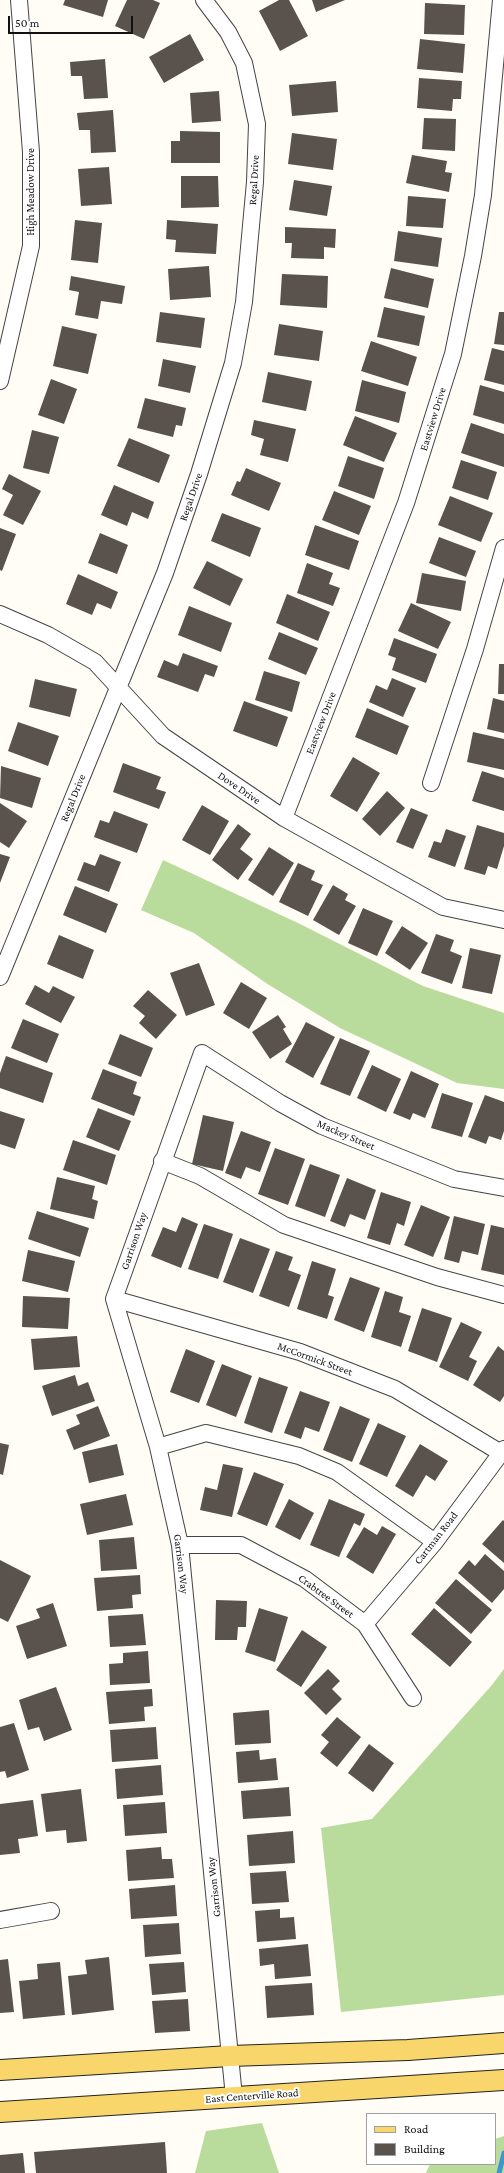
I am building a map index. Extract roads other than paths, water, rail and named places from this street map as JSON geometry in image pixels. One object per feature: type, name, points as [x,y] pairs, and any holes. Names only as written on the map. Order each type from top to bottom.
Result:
[{"type":"main road","points":[[0,2070],[230,2056],[408,2050],[504,2043]]},
{"type":"main road","name":"East Centerville Road","points":[[0,2112],[504,2080]]},
{"type":"street","name":"High Meadow Drive","points":[[0,381],[31,246],[32,152],[19,0]]},
{"type":"street","name":"Eastview Drive","points":[[284,818],[406,503],[453,354],[473,256],[483,195],[501,0]]},
{"type":"street","name":"Regal Drive","points":[[0,977],[165,573],[199,474],[233,363],[244,302],[255,182],[257,124],[244,64],[228,32],[209,2]]},
{"type":"street","points":[[431,783],[475,649],[504,548]]},
{"type":"street","name":"Dove Drive","points":[[0,614],[48,635],[95,662],[163,736],[284,818],[444,907],[504,920]]},
{"type":"street","name":"Garrison Way","points":[[202,1053],[162,1161],[114,1299],[158,1447],[180,1545],[234,2097]]},
{"type":"street","name":"Mackey Street","points":[[202,1053],[280,1103],[322,1126],[454,1178],[504,1188]]},
{"type":"street","points":[[162,1161],[200,1176],[284,1225],[437,1278],[504,1295]]},
{"type":"street","name":"McCormick Street","points":[[114,1299],[300,1352],[395,1389],[502,1451]]},
{"type":"street","points":[[158,1447],[206,1433],[300,1456],[337,1472],[435,1542]]},
{"type":"street","name":"Cartman Road","points":[[365,1624],[435,1542],[502,1451]]},
{"type":"street","name":"Crabtree Street","points":[[180,1545],[241,1545],[305,1578],[365,1624],[413,1698]]},
{"type":"street","points":[[0,1920],[51,1911]]},
{"type":"waterway","points":[[499,2173],[504,2153]]}]
